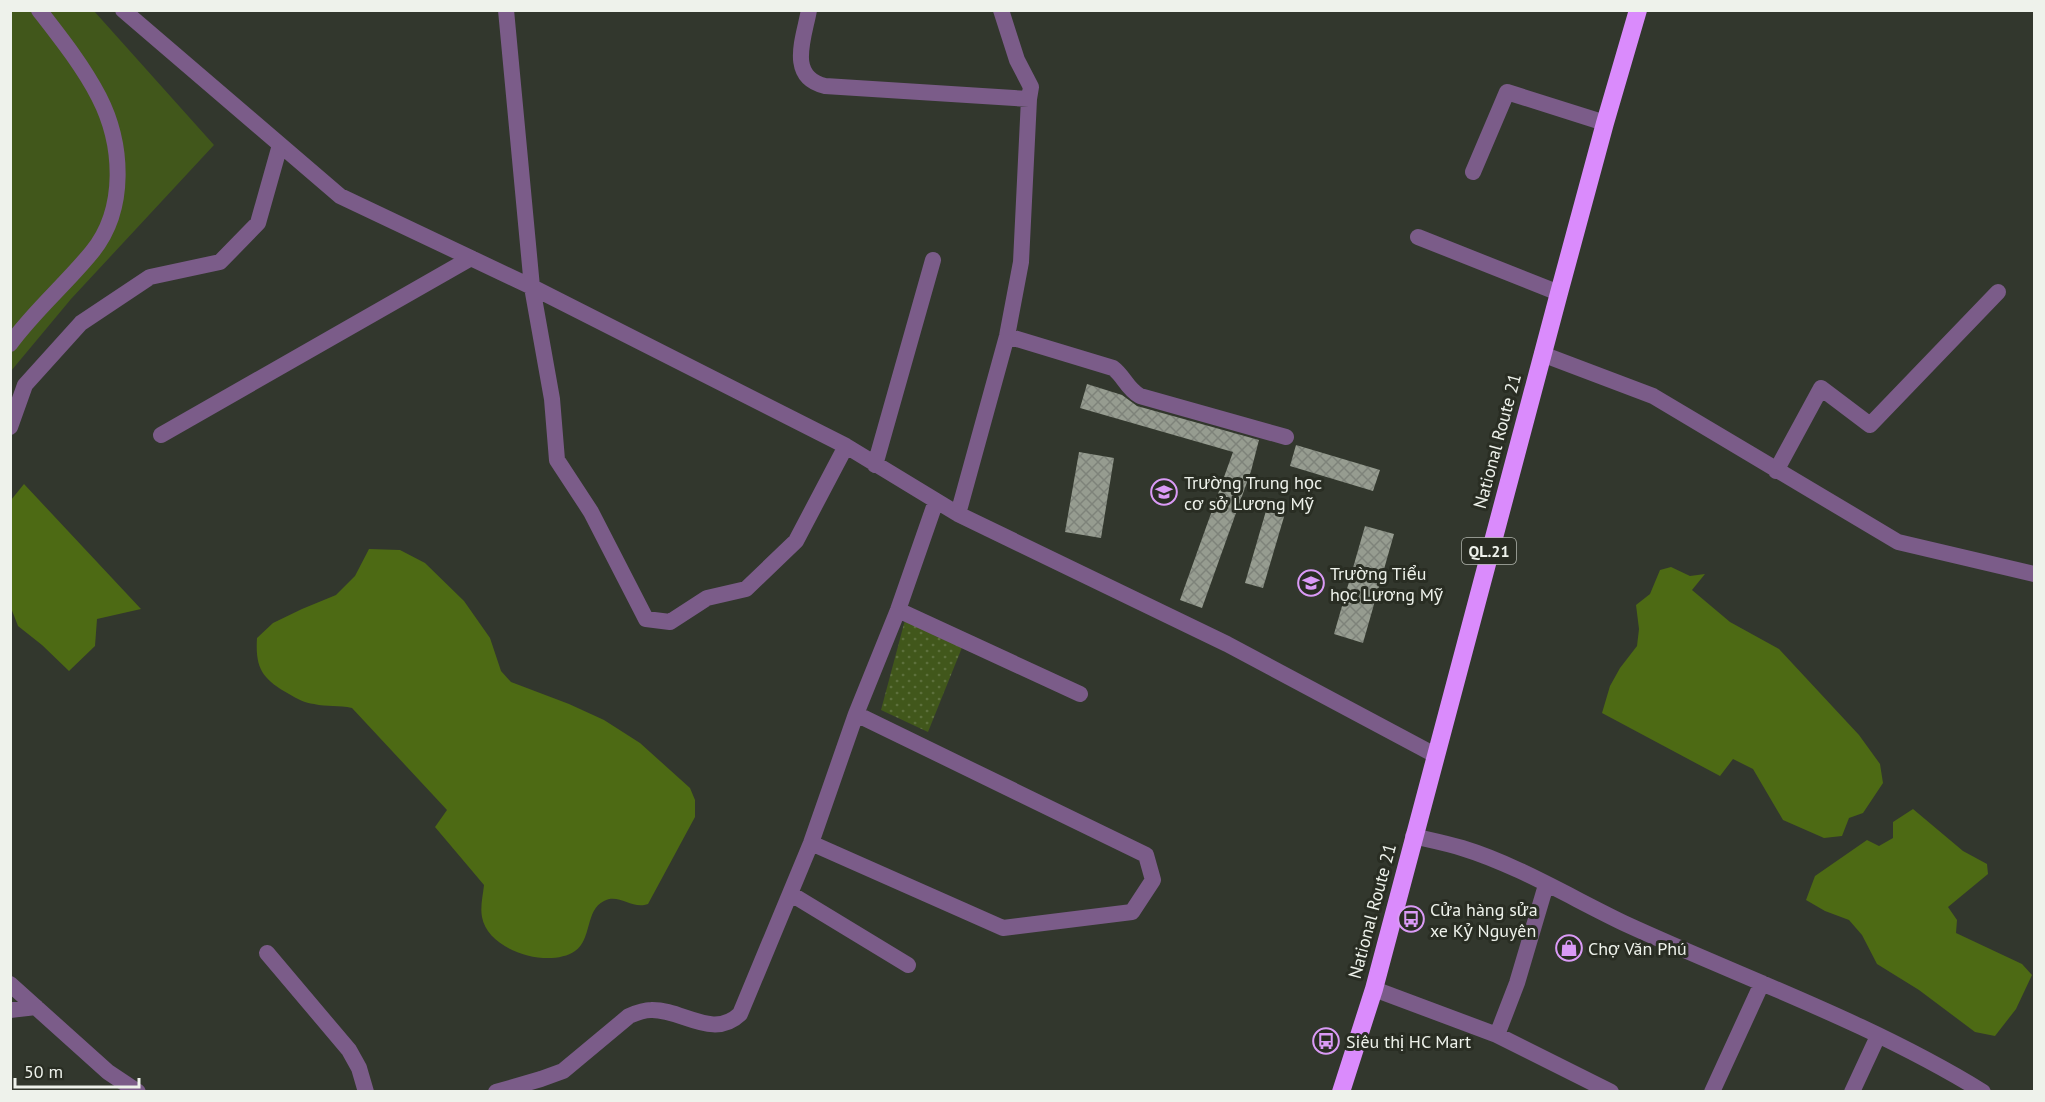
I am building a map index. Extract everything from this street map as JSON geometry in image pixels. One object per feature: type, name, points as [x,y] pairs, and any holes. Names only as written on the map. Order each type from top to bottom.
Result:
[{"type":"highway","name":"National Route 21","points":[[1341,1092],[1374,989],[1434,755],[1558,293],[1638,10]]},
{"type":"street","points":[[10,344],[27,320],[93,251],[106,230],[116,202],[118,167],[115,144],[99,97],[39,10]]},
{"type":"street","points":[[506,10],[532,287],[552,399],[557,460],[591,512],[646,619],[670,622],[707,598],[746,589],[796,541],[846,446]]},
{"type":"street","points":[[809,10],[800,61],[806,77],[814,84],[1029,99]]},
{"type":"street","points":[[958,514],[1007,336],[1021,262],[1031,87],[1017,60],[1001,10]]},
{"type":"street","points":[[128,12],[340,196],[532,287],[846,446],[958,514],[1227,644],[1434,755]]},
{"type":"street","points":[[1473,172],[1507,92],[1605,123]]},
{"type":"street","points":[[10,427],[25,385],[81,323],[150,277],[220,262],[258,223],[280,145]]},
{"type":"street","points":[[1418,237],[1558,293]]},
{"type":"street","points":[[161,435],[471,258]]},
{"type":"street","points":[[875,465],[933,260]]},
{"type":"street","points":[[1776,471],[1821,388],[1870,425],[1998,292]]},
{"type":"street","points":[[1007,336],[1113,368],[1140,396],[1286,437]]},
{"type":"street","points":[[1542,354],[1653,396],[1898,542],[2034,574]]},
{"type":"street","points":[[496,1092],[563,1071],[628,1016],[639,1011],[653,1009],[714,1026],[732,1022],[740,1014],[811,843],[856,714],[898,610],[936,501]]},
{"type":"street","points":[[898,610],[1080,694]]},
{"type":"street","points":[[811,843],[1003,928],[1132,912],[1153,880],[1146,855],[856,714]]},
{"type":"street","points":[[1413,836],[1487,856],[1627,924],[1762,982],[1878,1036],[1983,1092]]},
{"type":"street","points":[[1497,1035],[1517,983],[1546,885]]},
{"type":"street","points":[[791,894],[908,965]]},
{"type":"street","points":[[267,952],[349,1050],[359,1068],[366,1092]]},
{"type":"street","points":[[1712,1092],[1762,982]]},
{"type":"street","points":[[10,984],[108,1072],[138,1092]]},
{"type":"street","points":[[1374,989],[1497,1035],[1611,1092]]},
{"type":"street","points":[[10,1010],[36,1006]]},
{"type":"street","points":[[1852,1092],[1878,1036]]},
{"type":"shaded area","points":[[11,11],[94,11],[214,145],[71,299],[11,371]]},
{"type":"shaded area","points":[[24,484],[141,609],[97,619],[95,646],[69,671],[18,626],[11,608],[11,500]]},
{"type":"shaded area","points":[[369,549],[400,550],[425,563],[464,601],[490,638],[501,671],[511,682],[604,720],[640,743],[690,788],[695,800],[695,817],[648,904],[636,905],[615,899],[604,901],[594,911],[584,940],[575,951],[564,956],[536,957],[521,954],[495,939],[487,929],[482,917],[484,885],[435,827],[447,810],[352,708],[307,703],[273,683],[262,672],[259,665],[257,638],[273,623],[336,595],[355,576]]},
{"type":"shaded area","points":[[1671,567],[1690,576],[1705,574],[1692,590],[1730,622],[1779,649],[1859,735],[1880,764],[1883,783],[1863,813],[1849,818],[1842,836],[1824,838],[1783,820],[1753,769],[1733,759],[1720,776],[1602,713],[1610,686],[1637,646],[1639,629],[1636,605],[1650,594],[1660,570]]},
{"type":"shaded area","points":[[905,620],[963,645],[928,732],[881,710]]},
{"type":"shaded area","points":[[1913,809],[1963,851],[1987,864],[1988,874],[1948,907],[1957,920],[1956,933],[2022,964],[2032,975],[2016,1009],[1995,1036],[1975,1032],[1919,990],[1877,964],[1862,935],[1849,920],[1825,911],[1806,900],[1815,876],[1867,840],[1879,846],[1893,838],[1893,822]]},
{"type":"building","points":[[1087,384],[1122,395],[1137,406],[1259,440],[1251,471],[1202,608],[1180,600],[1233,452],[1080,408]]},
{"type":"building","points":[[1296,445],[1380,470],[1373,491],[1290,466]]},
{"type":"building","points":[[1079,452],[1114,458],[1101,538],[1065,532]]},
{"type":"building","points":[[1268,504],[1286,510],[1263,588],[1245,583]]},
{"type":"building","points":[[1365,526],[1394,534],[1363,643],[1334,634]]},
{"type":"place","name":"Trường Trung học cơ sở Lương Mỹ","points":[[1164,492]]},
{"type":"place","name":"Trường Tiểu học Lương Mỹ","points":[[1311,583]]},
{"type":"place","name":"Cửa hàng sửa xe Kỷ Nguyên","points":[[1411,919]]},
{"type":"place","name":"Chợ Văn Phú","points":[[1569,948]]},
{"type":"place","name":"Siêu thị HC Mart","points":[[1326,1041]]}]
